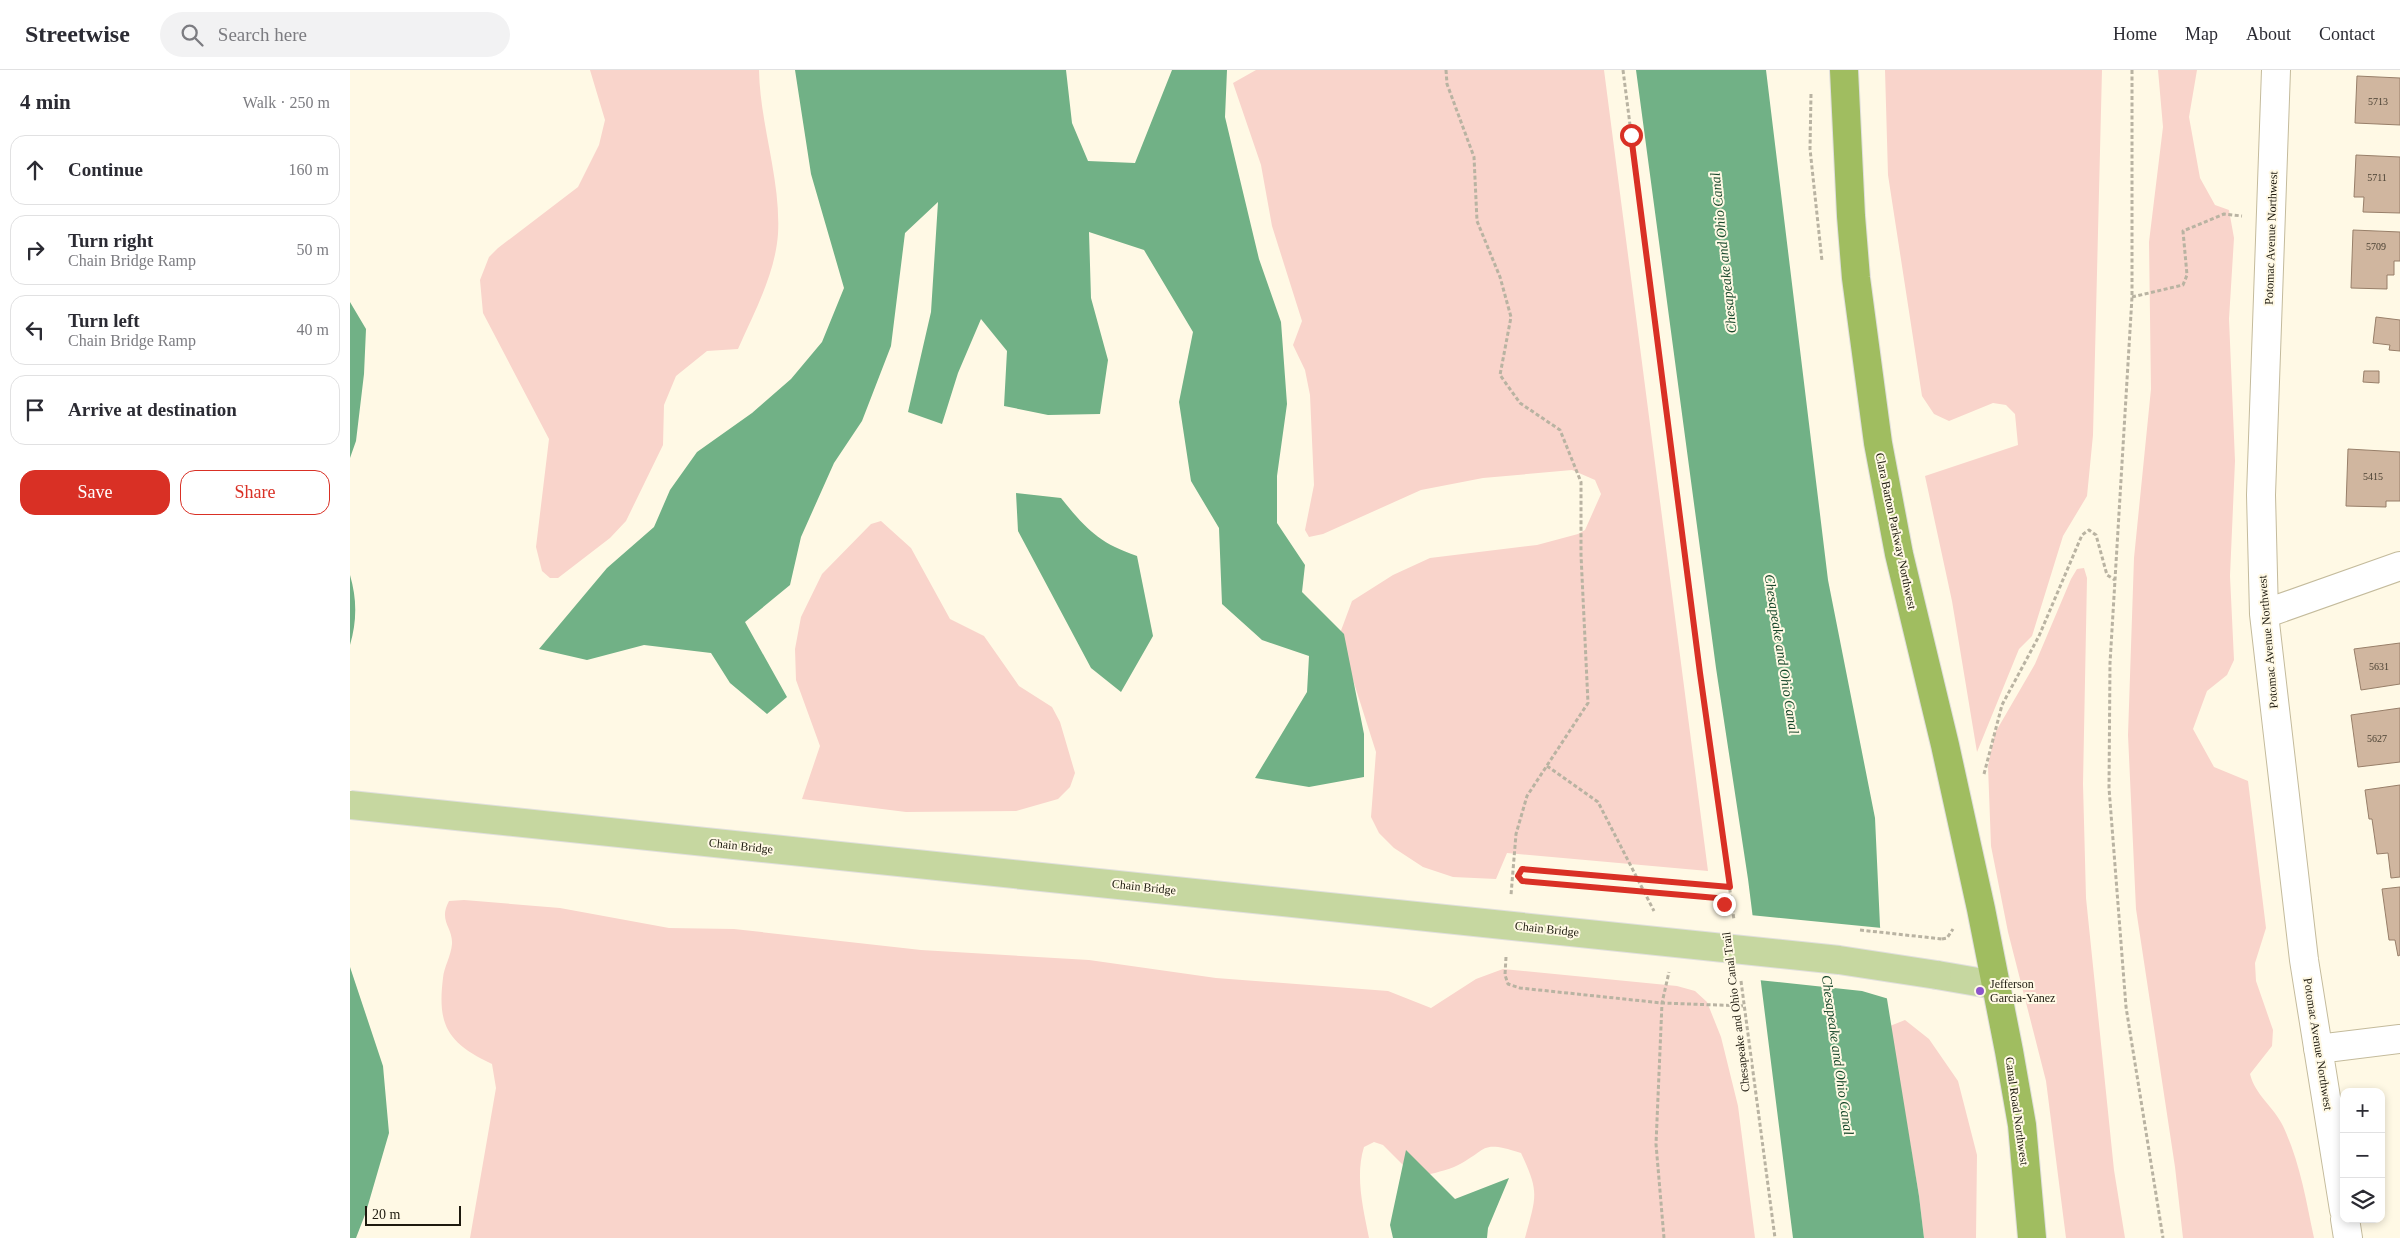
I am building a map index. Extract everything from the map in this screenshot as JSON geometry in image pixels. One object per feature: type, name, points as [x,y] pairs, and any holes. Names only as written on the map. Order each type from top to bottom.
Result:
[{"type":"highway","name":"Clara Barton Parkway Northwest","points":[[1844,70],[1851,216],[1862,333],[1876,434],[1901,562],[1958,803],[1995,985]]},
{"type":"highway","name":"Canal Road Northwest","points":[[1995,985],[2017,1090],[2032,1238]]},
{"type":"main road","name":"Chain Bridge","points":[[350,805],[1839,960],[1995,985]]},
{"type":"street","name":"Potomac Avenue Northwest","points":[[2276,70],[2262,495],[2264,614],[2303,950],[2340,1185]]},
{"type":"street","points":[[2264,614],[2400,566]]},
{"type":"street","points":[[2318,1049],[2400,1039]]},
{"type":"street","points":[[2346,1223],[2348,1238]]},
{"type":"path","points":[[1446,70],[1447,84],[1474,157],[1477,221],[1500,277],[1510,317],[1500,375],[1520,404],[1560,430],[1581,482],[1581,556],[1588,703],[1527,796],[1516,834],[1510,900]]},
{"type":"path","name":"Chesapeake and Ohio Canal Trail","points":[[1623,70],[1700,673],[1735,926]]},
{"type":"path","points":[[2132,70],[2132,297],[2110,663],[2109,788],[2126,1007],[2163,1238]]},
{"type":"path","points":[[2132,297],[2183,285],[2187,275],[2183,231],[2224,214]]},
{"type":"path","points":[[1958,803],[1983,781],[2002,705],[2039,636],[2082,535],[2089,530],[2096,535],[2107,575],[2115,580]]},
{"type":"path","points":[[1547,766],[1598,802],[1656,915]]},
{"type":"path","points":[[1724,915],[1724,904],[1717,898],[1522,881],[1518,876],[1522,869],[1730,887]]},
{"type":"path","points":[[1506,956],[1505,975],[1508,984],[1520,988],[1662,1003],[1744,1006]]},
{"type":"path","points":[[1664,1238],[1656,1144],[1662,1003],[1670,967]]},
{"type":"path","name":"Chesapeake and Ohio Canal Trail","points":[[1740,976],[1775,1238]]},
{"type":"shaded area","points":[[590,70],[759,70],[760,91],[774,172],[778,234],[773,264],[768,279],[738,349],[707,351],[676,376],[664,405],[663,445],[626,521],[610,538],[558,578],[550,578],[542,571],[536,547],[549,439],[483,313],[480,280],[489,257],[498,248],[578,187],[599,145],[605,120]]},
{"type":"shaded area","points":[[1256,70],[1604,70],[1708,871],[1507,853],[1496,879],[1453,877],[1423,867],[1394,848],[1379,833],[1371,817],[1376,752],[1339,636],[1352,601],[1393,575],[1430,558],[1537,545],[1578,534],[1585,530],[1601,494],[1595,480],[1572,470],[1483,478],[1421,490],[1323,534],[1309,537],[1305,530],[1314,485],[1310,395],[1305,370],[1293,345],[1302,321],[1272,226],[1261,165],[1233,83]]},
{"type":"shaded area","points":[[1885,70],[2102,70],[2093,435],[2087,496],[2063,536],[2032,636],[2019,649],[1977,752],[1952,601],[1925,476],[2018,445],[2015,414],[2006,405],[1993,403],[1949,421],[1934,414],[1922,396],[1888,175]]},
{"type":"shaded area","points":[[2158,70],[2197,70],[2189,117],[2200,178],[2215,205],[2229,210],[2234,238],[2229,319],[2235,461],[2230,576],[2234,660],[2227,675],[2207,691],[2193,729],[2214,767],[2248,781],[2266,928],[2255,963],[2256,981],[2273,1030],[2272,1046],[2250,1074],[2260,1095],[2279,1119],[2289,1140],[2302,1181],[2314,1238],[2183,1238],[2175,1167],[2136,909],[2128,735],[2134,558],[2151,389],[2149,242],[2163,127]]},
{"type":"shaded area","points":[[881,521],[911,548],[950,619],[984,636],[1019,686],[1052,707],[1060,722],[1075,773],[1070,787],[1058,799],[1016,811],[906,812],[802,799],[820,746],[796,680],[795,649],[801,617],[822,574],[871,524]]},
{"type":"shaded area","points":[[2084,568],[2087,578],[2083,784],[2086,898],[2114,1170],[2125,1238],[2066,1238],[2046,1081],[2008,932],[1991,846],[1988,766],[1995,733],[2035,664],[2071,579],[2077,569]]},
{"type":"shaded area","points":[[464,900],[560,908],[669,928],[734,929],[921,950],[1089,960],[1216,978],[1388,991],[1431,1008],[1476,979],[1503,969],[1677,986],[1695,991],[1707,1002],[1721,1037],[1738,1106],[1755,1238],[1525,1238],[1534,1203],[1534,1186],[1521,1153],[1490,1147],[1454,1167],[1416,1178],[1383,1145],[1374,1142],[1364,1147],[1360,1169],[1364,1215],[1369,1238],[470,1238],[496,1088],[492,1064],[465,1048],[456,1040],[444,1021],[442,995],[444,974],[452,944],[445,914],[449,901]]},
{"type":"shaded area","points":[[1905,1020],[1929,1039],[1958,1081],[1977,1155],[1976,1238],[1924,1238],[1919,1196],[1890,1026]]},
{"type":"water","points":[[795,70],[1066,70],[1072,123],[1088,161],[1135,163],[1172,70],[1227,70],[1225,117],[1259,259],[1281,322],[1287,404],[1277,476],[1277,523],[1305,565],[1302,592],[1344,634],[1364,734],[1364,777],[1309,787],[1255,778],[1307,692],[1309,656],[1262,640],[1222,604],[1219,528],[1191,481],[1179,402],[1193,332],[1144,250],[1089,232],[1091,298],[1108,360],[1100,414],[1048,415],[1004,406],[1007,351],[981,319],[958,373],[942,424],[908,412],[931,312],[938,202],[905,233],[891,346],[862,421],[834,463],[801,537],[790,585],[745,622],[787,697],[767,714],[730,683],[711,653],[644,645],[587,660],[539,649],[607,568],[654,527],[670,490],[697,452],[752,413],[791,379],[822,342],[844,288],[811,174]]},
{"type":"water","name":"Chesapeake and Ohio Canal","points":[[1636,70],[1766,70],[1828,580],[1875,818],[1880,926],[1887,999],[1924,1238],[1793,1238],[1748,879],[1716,668]]},
{"type":"water","points":[[350,302],[366,329],[364,374],[356,441],[350,458]]},
{"type":"water","points":[[1016,493],[1061,498],[1094,534],[1113,546],[1137,556],[1153,636],[1121,692],[1091,668],[1018,531]]},
{"type":"water","points":[[350,575],[355,610],[350,645]]},
{"type":"water","points":[[350,967],[383,1066],[389,1133],[366,1212],[356,1238],[350,1238]]},
{"type":"water","points":[[1406,1150],[1455,1199],[1509,1178],[1488,1228],[1487,1238],[1393,1238],[1390,1225]]},
{"type":"pier","points":[[1750,915],[1882,928],[1889,999],[1862,991],[1758,980]]},
{"type":"building","points":[[2357,76],[2400,78],[2400,125],[2355,123]]},
{"type":"building","points":[[2356,155],[2400,157],[2400,213],[2363,212],[2364,197],[2354,197]]},
{"type":"building","points":[[2353,230],[2400,232],[2400,261],[2394,261],[2394,275],[2387,275],[2387,289],[2351,288]]},
{"type":"building","points":[[2376,317],[2400,320],[2400,351],[2389,350],[2390,345],[2373,343]]},
{"type":"building","points":[[2364,371],[2379,371],[2379,383],[2363,382]]},
{"type":"building","points":[[2348,449],[2400,452],[2400,501],[2386,501],[2386,507],[2346,506]]},
{"type":"building","points":[[2400,643],[2400,684],[2361,690],[2354,649]]},
{"type":"building","points":[[2400,708],[2400,762],[2358,767],[2351,715]]},
{"type":"building","points":[[2400,785],[2400,877],[2391,878],[2388,853],[2377,854],[2372,819],[2369,819],[2365,790]]},
{"type":"building","points":[[2400,887],[2400,955],[2398,956],[2395,940],[2389,940],[2382,889]]},
{"type":"place","name":"Jefferson Garcia-Yanez","points":[[1980,991]]},
{"type":"route","points":[[1631,135],[1700,673],[1730,887],[1522,869],[1518,876],[1522,881],[1717,898],[1724,904]]}]
